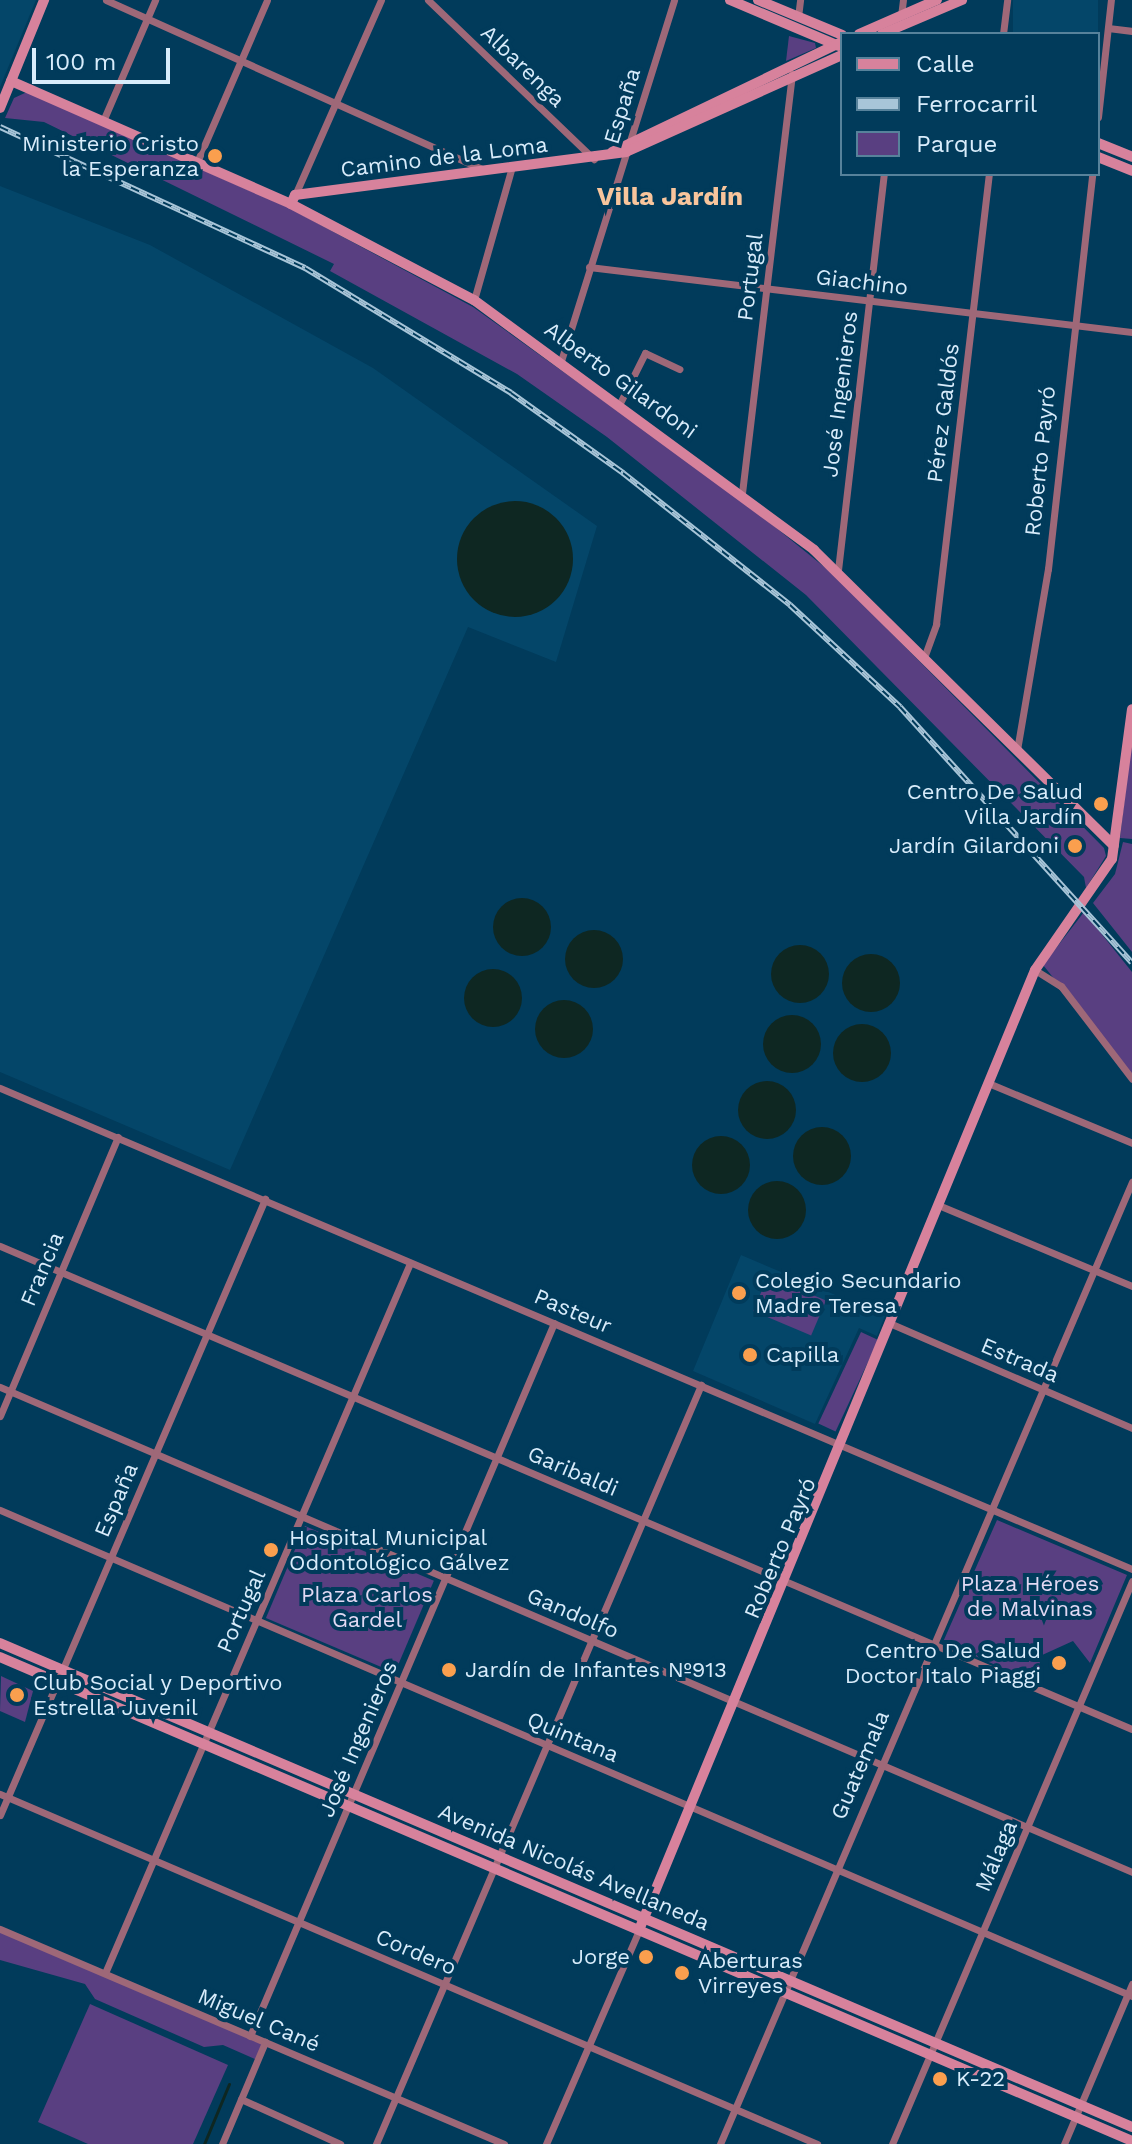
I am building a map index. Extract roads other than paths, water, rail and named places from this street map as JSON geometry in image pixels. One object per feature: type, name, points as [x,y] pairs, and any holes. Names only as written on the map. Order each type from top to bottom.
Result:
[{"type":"street","points":[[0,108],[44,0]]},
{"type":"street","points":[[106,0],[337,100],[489,173]]},
{"type":"street","points":[[103,121],[155,0]]},
{"type":"street","points":[[197,162],[267,0]]},
{"type":"street","points":[[293,200],[381,0]]},
{"type":"street","name":"Albarenga","points":[[428,0],[594,159]]},
{"type":"street","name":"España","points":[[561,361],[674,0]]},
{"type":"street","points":[[730,0],[840,45]]},
{"type":"street","points":[[758,0],[798,17],[840,44]]},
{"type":"street","points":[[798,17],[800,0]]},
{"type":"street","points":[[901,16],[903,0]]},
{"type":"street","points":[[864,32],[937,0]]},
{"type":"street","points":[[887,32],[962,0]]},
{"type":"street","points":[[1003,32],[1007,0]]},
{"type":"street","points":[[1100,99],[1111,0]]},
{"type":"street","points":[[1108,28],[1132,31]]},
{"type":"street","name":"Camino de la Loma","points":[[607,156],[631,139],[840,45]]},
{"type":"street","name":"Camino de la Loma","points":[[293,200],[626,152],[791,79],[840,46]]},
{"type":"street","name":"Portugal","points":[[742,493],[793,65]]},
{"type":"street","name":"Alberto Gilardoni","points":[[11,81],[293,200],[474,300],[742,493],[838,570],[1114,846]]},
{"type":"street","points":[[1100,144],[1132,157]]},
{"type":"street","points":[[1100,158],[1132,171]]},
{"type":"street","points":[[474,300],[511,170]]},
{"type":"street","name":"José Ingenieros","points":[[838,570],[884,176]]},
{"type":"street","name":"Pérez Galdós","points":[[925,655],[936,624],[989,176]]},
{"type":"street","name":"Roberto Payró","points":[[1017,750],[1048,569],[1092,176]]},
{"type":"street","name":"Giachino","points":[[589,267],[1132,332]]},
{"type":"street","points":[[620,403],[645,353],[679,369]]},
{"type":"street","points":[[1114,846],[1132,709]]},
{"type":"street","name":"Roberto Payró","points":[[546,2144],[845,1446],[993,1085],[1037,966],[1105,873],[1114,846]]},
{"type":"street","points":[[1037,966],[1061,986],[1132,1079]]},
{"type":"street","points":[[993,1085],[1132,1143]]},
{"type":"street","name":"Pasteur","points":[[0,1088],[1132,1569]]},
{"type":"street","name":"Francia","points":[[0,1416],[118,1137]]},
{"type":"street","name":"Guatemala","points":[[720,2144],[1132,1182]]},
{"type":"street","name":"España","points":[[0,1815],[4,1795],[57,1682],[265,1199]]},
{"type":"street","points":[[943,1207],[1132,1286]]},
{"type":"street","name":"Garibaldi","points":[[0,1246],[1132,1729]]},
{"type":"street","name":"Portugal","points":[[105,1973],[410,1263]]},
{"type":"street","name":"José Ingenieros","points":[[250,2036],[554,1323]]},
{"type":"street","name":"Estrada","points":[[894,1325],[1132,1428]]},
{"type":"street","points":[[376,2144],[701,1385]]},
{"type":"street","name":"Gandolfo","points":[[0,1387],[1132,1872]]},
{"type":"street","name":"Quintana","points":[[0,1510],[1130,1995]]},
{"type":"street","name":"Málaga","points":[[892,2144],[1132,1581]]},
{"type":"street","name":"Avenida Nicolás Avellaneda","points":[[0,1643],[935,2043],[1078,2111],[1132,2141]]},
{"type":"street","name":"Avenida Nicolás Avellaneda","points":[[0,1657],[930,2054],[1078,2111],[1132,2127]]},
{"type":"street","name":"Cordero","points":[[4,1795],[817,2144]]},
{"type":"street","name":"Miguel Cané","points":[[0,1929],[504,2144]]},
{"type":"street","points":[[1064,2144],[1130,1995],[1132,1984]]},
{"type":"street","points":[[222,2144],[265,2042]]},
{"type":"street","points":[[241,2099],[340,2144]]},
{"type":"waterway","points":[[204,2144],[229,2084]]},
{"type":"railway","points":[[0,127],[305,268],[511,393],[623,473],[790,605],[900,707],[1132,963]]},
{"type":"place","name":"Ministerio Cristo la Esperanza","points":[[215,156]]},
{"type":"place","name":"Centro De Salud Villa Jardín","points":[[1101,804]]},
{"type":"place","name":"Jardín Gilardoni","points":[[1075,846]]},
{"type":"place","name":"Colegio Secundario Madre Teresa","points":[[739,1293]]},
{"type":"place","name":"Capilla","points":[[750,1355]]},
{"type":"place","name":"Hospital Municipal Odontológico Gálvez","points":[[271,1550]]},
{"type":"place","name":"Centro De Salud Doctor Italo Piaggi","points":[[1059,1663]]},
{"type":"place","name":"Jardín de Infantes Nº913","points":[[449,1670]]},
{"type":"place","name":"Club Social y Deportivo Estrella Juvenil","points":[[17,1695]]},
{"type":"place","name":"Jorge","points":[[646,1957]]},
{"type":"place","name":"Aberturas Virreyes","points":[[682,1973]]},
{"type":"place","name":"K-22","points":[[940,2079]]},
{"type":"district","name":"Villa Jardín","points":[[670,197]]},
{"type":"park label","name":"Plaza Héroes de Malvinas","points":[[1030,1596]]},
{"type":"park label","name":"Plaza Carlos Gardel","points":[[367,1606]]}]
